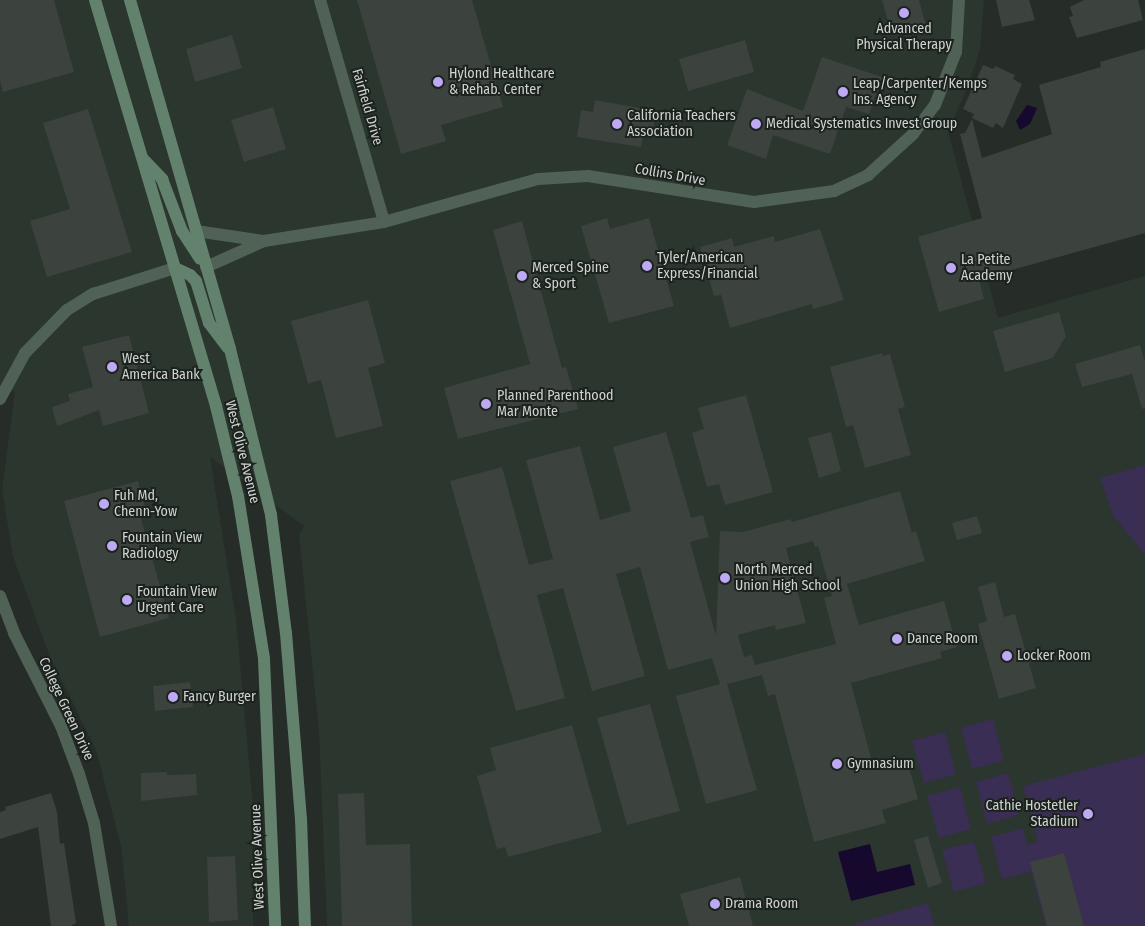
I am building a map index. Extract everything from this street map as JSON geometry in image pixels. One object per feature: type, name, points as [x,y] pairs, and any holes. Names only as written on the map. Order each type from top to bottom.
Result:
[{"type":"main road","name":"West Olive Avenue","points":[[95,0],[216,406],[238,496],[252,572],[264,660],[275,926]]},
{"type":"main road","name":"West Olive Avenue","points":[[130,0],[230,349],[271,516],[286,633],[301,819],[305,926]]},
{"type":"main road","points":[[141,157],[162,179],[188,243],[206,266]]},
{"type":"main road","points":[[175,268],[190,275],[196,281],[209,323],[230,349]]},
{"type":"street","name":"Fairfield Drive","points":[[320,0],[384,222]]},
{"type":"street","name":"Collins Drive","points":[[206,266],[264,241],[384,222],[538,179],[588,176],[754,202],[834,191],[868,175],[913,134],[935,105],[956,52],[959,0]]},
{"type":"street","name":"Collins Drive","points":[[196,231],[264,241]]},
{"type":"street","points":[[0,399],[25,353],[67,310],[93,294],[175,268]]},
{"type":"street","name":"College Green Drive","points":[[0,596],[14,634],[61,726],[79,774],[94,823],[111,926]]},
{"type":"shaded area","points":[[0,0],[984,0],[980,50],[967,89],[948,131],[998,318],[1145,276],[1145,926],[327,926],[319,732],[299,534],[304,526],[210,457],[236,619],[253,807],[253,926],[129,926],[121,846],[96,750],[50,657],[13,557],[2,490],[15,391],[0,393]]},
{"type":"shaded area","points":[[1027,105],[1037,108],[1030,124],[1020,130],[1016,121]]},
{"type":"shaded area","points":[[1145,465],[1145,555],[1113,515],[1100,478]]},
{"type":"shaded area","points":[[993,719],[1004,761],[972,769],[961,728]]},
{"type":"shaded area","points":[[945,732],[956,774],[924,783],[912,741]]},
{"type":"shaded area","name":"Cathie Hostetler Stadium","points":[[1145,754],[1145,926],[1046,926],[1031,871],[1002,879],[991,837],[1023,828],[1027,845],[1038,842],[1023,786]]},
{"type":"shaded area","points":[[1008,773],[1019,815],[987,824],[976,782]]},
{"type":"shaded area","points":[[960,787],[971,829],[939,838],[927,796]]},
{"type":"shaded area","points":[[974,842],[986,883],[954,892],[942,850]]},
{"type":"shaded area","points":[[870,844],[877,872],[910,864],[915,885],[851,901],[838,852]]},
{"type":"shaded area","points":[[928,903],[934,926],[855,926],[854,924]]},
{"type":"building","points":[[0,0],[54,0],[74,72],[3,92],[0,81]]},
{"type":"building","name":"Hylond Healthcare & Rehab. Center","points":[[357,0],[472,0],[503,107],[441,125],[446,141],[401,154]]},
{"type":"building","name":"Advanced Physical Therapy","points":[[882,0],[919,0],[926,26],[892,36]]},
{"type":"building","points":[[996,0],[1029,0],[1035,20],[1002,27]]},
{"type":"building","points":[[1084,0],[1138,0],[1143,20],[1077,38],[1069,17],[1073,16],[1070,7]]},
{"type":"building","points":[[232,35],[242,68],[195,82],[186,49]]},
{"type":"building","points":[[745,40],[754,72],[688,91],[679,59]]},
{"type":"building","points":[[1145,49],[1145,233],[979,279],[984,299],[939,312],[918,237],[982,218],[960,134],[965,133],[972,119],[982,158],[1052,134],[1039,85],[1101,67],[1100,62]]},
{"type":"building","points":[[822,57],[882,77],[869,114],[846,107],[830,154],[773,135],[766,159],[727,145],[747,89],[803,111]]},
{"type":"building","points":[[983,65],[993,69],[995,66],[1015,75],[1013,79],[1022,84],[1003,128],[996,123],[993,128],[972,118],[974,114],[963,109]]},
{"type":"building","name":"California Teachers Association","points":[[595,100],[656,111],[652,137],[643,136],[641,147],[577,137],[581,110],[593,112]]},
{"type":"building","points":[[273,107],[286,149],[244,162],[231,120]]},
{"type":"building","points":[[88,109],[132,252],[47,277],[30,221],[70,209],[43,123]]},
{"type":"building","points":[[607,218],[610,229],[649,218],[674,306],[609,323],[581,226]]},
{"type":"building","points":[[522,221],[562,368],[566,367],[578,409],[458,439],[444,388],[530,364],[493,230]]},
{"type":"building","points":[[820,229],[844,300],[813,309],[812,304],[730,328],[721,295],[714,296],[700,247],[732,238],[734,247],[774,236],[775,242]]},
{"type":"building","points":[[368,300],[385,363],[368,368],[383,426],[336,438],[321,380],[308,384],[291,321]]},
{"type":"building","points":[[1059,312],[1066,336],[1053,358],[1005,372],[993,331]]},
{"type":"building","name":"West America Bank","points":[[129,335],[149,413],[103,426],[99,410],[57,426],[52,407],[70,401],[68,394],[93,387],[82,347]]},
{"type":"building","points":[[1140,345],[1145,362],[1145,408],[1142,409],[1132,374],[1082,387],[1075,364]]},
{"type":"building","points":[[882,353],[883,356],[890,354],[905,407],[898,409],[911,455],[865,468],[853,425],[846,427],[830,367]]},
{"type":"building","points":[[746,395],[773,492],[725,505],[719,484],[707,487],[692,433],[704,429],[698,408]]},
{"type":"building","points":[[666,432],[691,518],[703,515],[709,537],[690,542],[716,636],[720,531],[743,532],[791,519],[792,522],[900,491],[912,533],[916,531],[925,561],[847,584],[859,625],[944,601],[957,647],[940,652],[942,658],[851,683],[872,761],[879,760],[881,767],[907,760],[918,799],[882,810],[886,823],[814,842],[775,694],[768,696],[762,675],[727,684],[757,790],[706,804],[676,696],[720,684],[712,658],[668,670],[640,567],[616,574],[645,676],[592,691],[563,588],[537,595],[565,698],[516,711],[450,481],[502,467],[529,565],[553,559],[526,460],[580,446],[600,520],[631,511],[613,447]],"holes":[[[813,541],[815,547],[818,546],[832,596],[824,598],[836,644],[755,665],[752,655],[744,657],[738,635],[775,625],[776,630],[806,623],[786,548]]]},
{"type":"building","points":[[831,432],[841,471],[819,478],[808,438]]},
{"type":"building","points":[[138,481],[145,506],[138,508],[169,618],[100,637],[64,501]]},
{"type":"building","points":[[977,516],[982,533],[957,540],[952,523]]},
{"type":"building","name":"Locker Room","points":[[995,582],[1004,617],[1015,614],[1036,688],[999,699],[978,624],[987,621],[978,587]]},
{"type":"building","name":"Fancy Burger","points":[[190,682],[193,707],[155,711],[153,686]]},
{"type":"building","points":[[650,704],[680,811],[627,825],[597,718]]},
{"type":"building","points":[[572,725],[602,832],[508,857],[505,847],[497,849],[477,776],[496,770],[490,748]]},
{"type":"building","points":[[167,772],[167,775],[196,774],[197,795],[141,801],[141,773]]},
{"type":"building","points":[[51,793],[57,812],[60,844],[64,843],[76,923],[71,926],[51,926],[38,827],[0,839],[0,812],[6,810],[5,807]]},
{"type":"building","points":[[364,793],[366,845],[410,844],[412,926],[342,926],[338,794]]},
{"type":"building","points":[[928,836],[942,883],[928,888],[914,840]]},
{"type":"building","points":[[1064,853],[1084,926],[1047,926],[1030,862]]},
{"type":"building","points":[[235,856],[238,920],[209,922],[207,857]]},
{"type":"building","name":"Drama Room","points":[[740,877],[753,926],[689,926],[680,894]]},
{"type":"place","name":"Advanced Physical Therapy","points":[[904,13]]},
{"type":"place","name":"Hylond Healthcare & Rehab. Center","points":[[438,82]]},
{"type":"place","name":"Leap/Carpenter/Kemps Ins. Agency","points":[[843,92]]},
{"type":"place","name":"California Teachers Association","points":[[617,124]]},
{"type":"place","name":"Medical Systematics Invest Group","points":[[756,124]]},
{"type":"place","name":"Tyler/American Express/Financial","points":[[647,266]]},
{"type":"place","name":"La Petite Academy","points":[[951,268]]},
{"type":"place","name":"Merced Spine & Sport","points":[[522,276]]},
{"type":"place","name":"West America Bank","points":[[112,367]]},
{"type":"place","name":"Planned Parenthood Mar Monte","points":[[486,404]]},
{"type":"place","name":"Fuh Md, Chenn-Yow","points":[[104,504]]},
{"type":"place","name":"Fountain View Radiology","points":[[112,546]]},
{"type":"place","name":"North Merced Union High School","points":[[725,578]]},
{"type":"place","name":"Fountain View Urgent Care","points":[[127,600]]},
{"type":"place","name":"Dance Room","points":[[897,639]]},
{"type":"place","name":"Locker Room","points":[[1007,656]]},
{"type":"place","name":"Fancy Burger","points":[[173,697]]},
{"type":"place","name":"Gymnasium","points":[[837,764]]},
{"type":"place","name":"Cathie Hostetler Stadium","points":[[1088,814]]},
{"type":"place","name":"Drama Room","points":[[715,904]]}]
